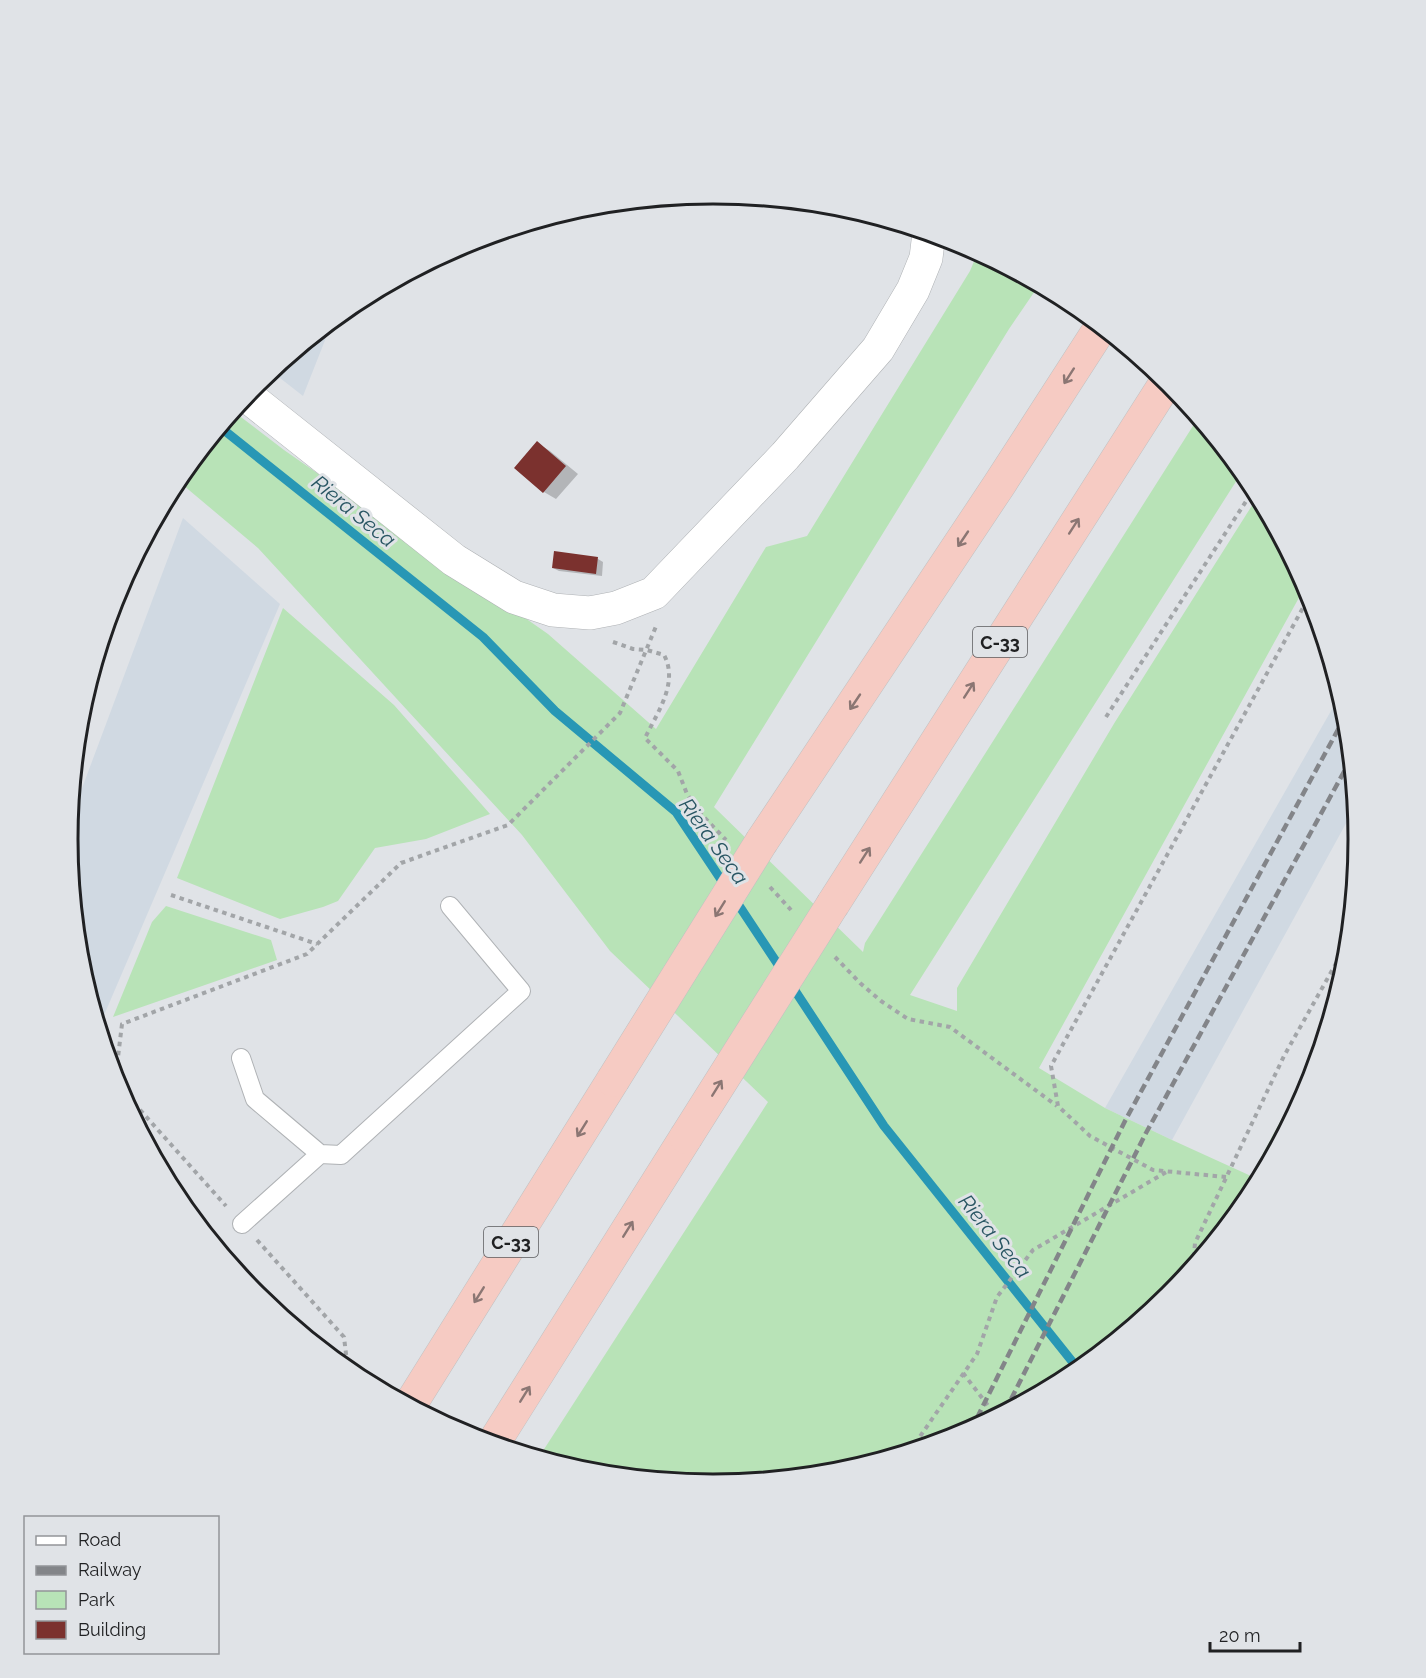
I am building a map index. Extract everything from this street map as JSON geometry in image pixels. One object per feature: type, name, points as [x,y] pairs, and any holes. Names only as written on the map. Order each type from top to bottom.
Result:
[{"type":"highway","name":"C-33","points":[[414,1399],[762,841],[1097,333]]},
{"type":"highway","name":"C-33","points":[[498,1436],[833,904],[1162,390]]},
{"type":"street","points":[[254,401],[454,560],[514,597],[553,610],[590,613],[616,608],[654,593],[785,456],[878,349],[913,290],[926,258],[928,242]]},
{"type":"lane","points":[[241,1058],[255,1100],[320,1154],[340,1155],[521,991],[450,906]]},
{"type":"lane","points":[[242,1224],[320,1154]]},
{"type":"path","points":[[1106,717],[1248,498]]},
{"type":"path","points":[[118,1059],[122,1024],[307,954],[401,863],[508,825],[620,713],[658,626],[654,593]]},
{"type":"path","points":[[1058,1106],[1051,1066],[1304,606]]},
{"type":"path","points":[[569,611],[587,630],[612,642],[664,655],[669,665],[670,680],[667,692],[645,738],[678,771],[687,794],[702,815],[726,840]]},
{"type":"path","points":[[765,882],[797,916]]},
{"type":"path","points":[[171,896],[317,944]]},
{"type":"path","points":[[828,949],[860,983],[881,1001],[908,1019],[950,1027],[1058,1106],[1090,1136],[1153,1170],[1226,1177]]},
{"type":"path","points":[[1194,1253],[1195,1243],[1284,1056],[1336,964]]},
{"type":"path","points":[[918,1440],[977,1354],[998,1297],[1033,1250],[1169,1171]]},
{"type":"path","points":[[963,1373],[991,1410]]},
{"type":"shaded area","points":[[327,334],[303,396],[278,377]]},
{"type":"shaded area","points":[[183,518],[280,604],[104,1016],[90,963],[83,922],[79,881],[79,796]]},
{"type":"shaded area","points":[[1334,706],[1343,756],[1348,821],[1172,1140],[1105,1108]]},
{"type":"green space","points":[[975,260],[1034,292],[1009,329],[714,807],[863,952],[865,943],[1194,425],[1237,480],[910,995],[957,1011],[957,988],[1115,722],[1252,505],[1283,558],[1300,596],[1039,1068],[1105,1108],[1251,1176],[1294,1095],[1263,1157],[1241,1192],[1217,1226],[1162,1288],[1100,1343],[1066,1367],[994,1409],[956,1426],[877,1452],[837,1462],[755,1473],[671,1473],[630,1469],[589,1462],[543,1450],[768,1102],[610,951],[522,835],[258,548],[185,486],[209,452],[240,416],[284,450],[548,634],[656,729],[766,547],[807,536]]},
{"type":"green space","points":[[283,608],[394,705],[490,814],[426,839],[375,848],[338,901],[280,919],[177,878]]},
{"type":"green space","points":[[166,906],[271,940],[277,960],[113,1017],[152,922]]},
{"type":"building","points":[[537,441],[566,466],[543,493],[514,468]]},
{"type":"building","points":[[554,551],[598,557],[596,574],[552,568]]},
{"type":"waterway","name":"Riera Seca","points":[[226,432],[483,637],[555,711],[676,812],[726,887]]},
{"type":"waterway","name":"Riera Seca","points":[[734,898],[783,972]]},
{"type":"waterway","name":"Riera Seca","points":[[790,983],[884,1126],[1073,1362]]},
{"type":"railway","points":[[978,1416],[1125,1121],[1338,729]]},
{"type":"railway","points":[[1011,1400],[1146,1133],[1344,771]]}]
